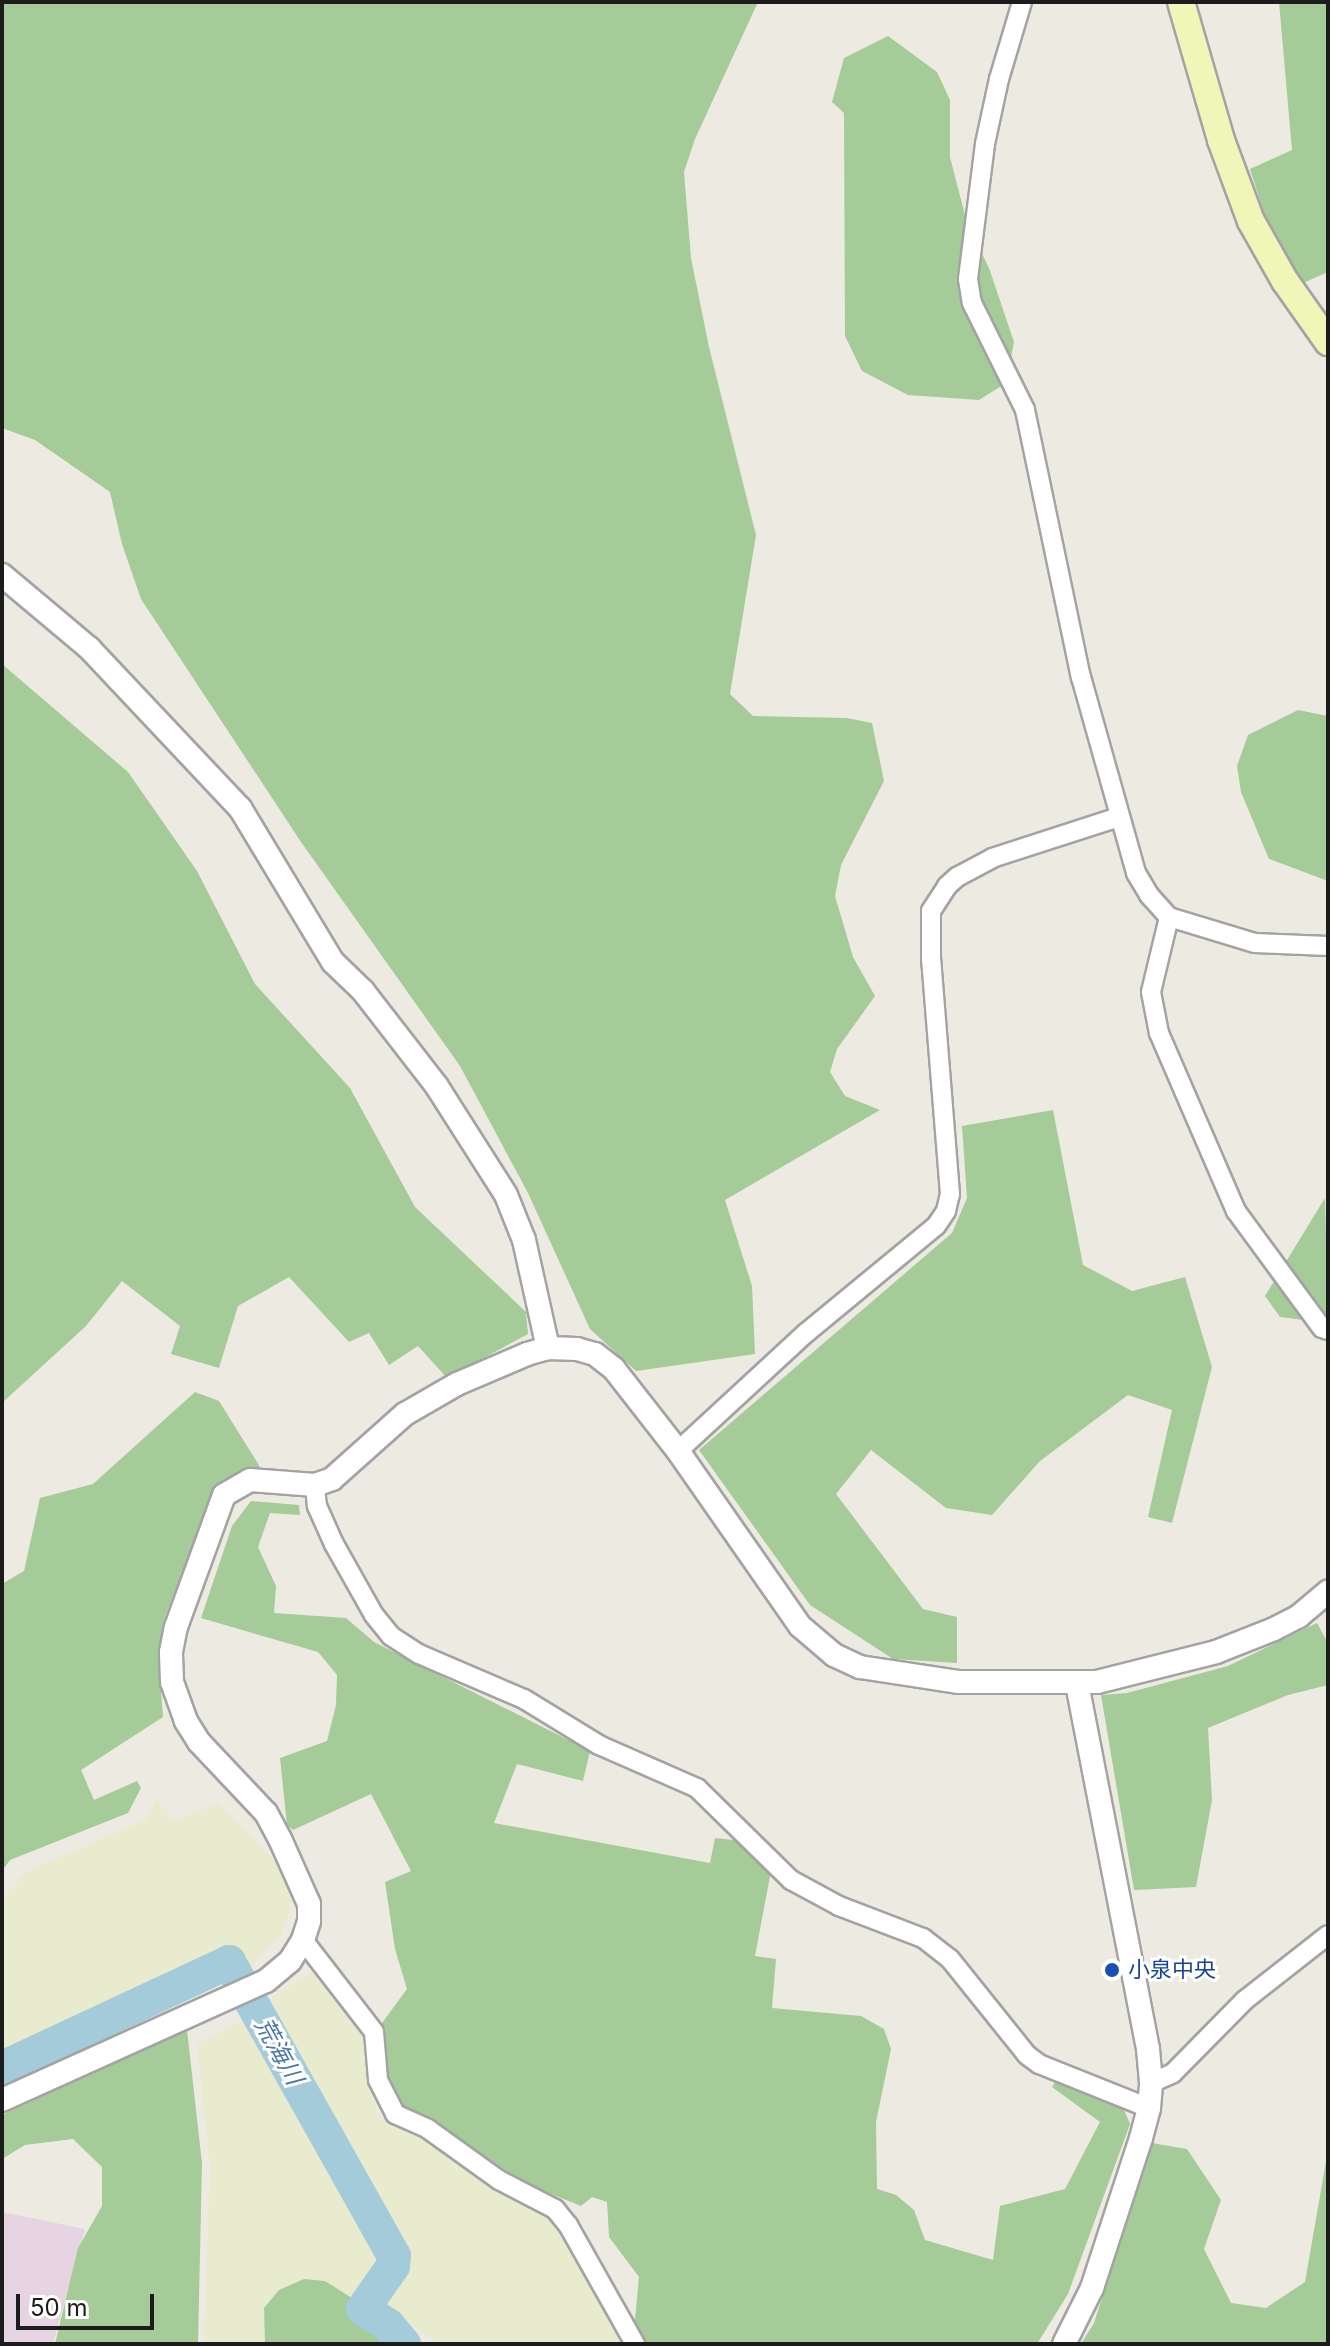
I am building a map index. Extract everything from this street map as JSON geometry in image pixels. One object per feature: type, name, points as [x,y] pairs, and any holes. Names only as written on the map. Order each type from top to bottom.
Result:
[{"type":"main road","points":[[1181,2],[1221,140],[1251,221],[1285,281],[1328,342]]},
{"type":"street","points":[[1022,2],[985,144],[968,279],[972,303],[1025,410],[1081,677],[1136,873],[1149,895],[1169,917],[1255,943],[1328,946]]},
{"type":"street","points":[[2,575],[89,648],[240,808],[333,962],[363,991],[436,1085],[506,1195],[524,1240],[548,1348]]},
{"type":"street","points":[[678,1451],[806,1333],[936,1226],[946,1211],[950,1194],[931,959],[931,911],[947,886],[992,858],[1119,817]]},
{"type":"street","points":[[1169,917],[1151,992],[1159,1033],[1236,1211],[1322,1328],[1328,1330]]},
{"type":"street","points":[[2,2100],[266,1981],[290,1961],[303,1940],[309,1921],[305,1887],[266,1813],[199,1742],[177,1696],[170,1668],[176,1627],[224,1495],[250,1480],[315,1485],[332,1479],[405,1414],[444,1391],[548,1348],[577,1349],[604,1361],[678,1451],[800,1626],[834,1655],[860,1667],[958,1682],[1077,1683],[1148,1671],[1216,1652],[1299,1616],[1328,1592]]},
{"type":"street","points":[[315,1485],[317,1506],[334,1544],[374,1615],[391,1636],[419,1654],[524,1699],[599,1745],[697,1788],[791,1880],[839,1906],[923,1938],[950,1959],[1027,2055],[1039,2064],[1149,2108]]},
{"type":"street","points":[[1064,2344],[1092,2288],[1149,2108],[1151,2083],[1148,2049],[1077,1683]]},
{"type":"street","points":[[1151,2083],[1173,2073],[1245,2000],[1328,1935]]},
{"type":"street","points":[[303,1940],[374,2032],[378,2080],[395,2114],[428,2129],[499,2180],[555,2209],[568,2225],[635,2344]]},
{"type":"shaded area","points":[[2,2212],[85,2229],[53,2344],[2,2344]]},
{"type":"green space","points":[[2,2],[758,2],[695,139],[684,172],[691,258],[709,347],[756,535],[730,694],[753,716],[847,718],[872,723],[884,781],[841,865],[835,896],[853,957],[875,996],[837,1049],[830,1072],[845,1096],[880,1110],[725,1200],[752,1286],[755,1354],[636,1371],[590,1329],[528,1193],[460,1066],[301,842],[141,599],[122,544],[110,492],[35,440],[2,428]]},
{"type":"green space","points":[[1279,2],[1328,2],[1328,272],[1301,284],[1268,226],[1250,169],[1292,150]]},
{"type":"green space","points":[[888,36],[937,72],[950,100],[950,157],[967,223],[989,268],[1014,342],[1006,383],[979,400],[908,395],[862,371],[845,336],[844,113],[832,102],[844,58]]},
{"type":"green space","points":[[2,664],[128,772],[197,871],[255,984],[350,1088],[415,1207],[526,1312],[528,1334],[447,1378],[418,1346],[389,1365],[369,1333],[349,1342],[289,1277],[238,1306],[219,1368],[171,1354],[180,1326],[122,1281],[86,1326],[2,1403]]},
{"type":"green space","points":[[1298,710],[1328,716],[1328,881],[1269,859],[1241,792],[1237,766],[1248,735]]},
{"type":"green space","points":[[1053,1110],[1083,1265],[1132,1291],[1185,1277],[1212,1367],[1172,1523],[1148,1517],[1172,1410],[1128,1395],[1040,1461],[992,1515],[946,1508],[871,1450],[836,1494],[923,1609],[957,1617],[957,1663],[893,1659],[810,1605],[699,1450],[952,1233],[967,1198],[962,1126]]},
{"type":"green space","points":[[1325,1198],[1328,1323],[1280,1317],[1265,1296]]},
{"type":"green space","points":[[195,1392],[219,1401],[260,1467],[233,1474],[214,1490],[163,1622],[159,1663],[163,1717],[81,1770],[94,1800],[137,1781],[141,1788],[128,1813],[10,1860],[2,1871],[2,1584],[24,1571],[40,1498],[93,1484]]},
{"type":"green space","points":[[251,1501],[299,1505],[300,1515],[270,1513],[258,1547],[276,1586],[274,1613],[346,1618],[374,1642],[590,1751],[583,1781],[517,1764],[494,1823],[710,1863],[715,1838],[743,1841],[771,1871],[755,1956],[776,1959],[772,2008],[861,2016],[884,2029],[891,2049],[876,2122],[877,2189],[896,2195],[914,2210],[925,2240],[993,2260],[1000,2206],[1065,2189],[1100,2122],[1052,2087],[1057,2079],[1122,2105],[1130,2124],[1068,2294],[1037,2344],[643,2344],[634,2330],[639,2277],[609,2237],[607,2202],[592,2197],[581,2206],[524,2183],[443,2127],[406,2111],[393,2098],[383,2060],[382,2023],[407,1989],[395,1949],[385,1882],[411,1871],[371,1794],[293,1830],[287,1825],[280,1758],[327,1741],[336,1705],[337,1675],[318,1652],[201,1618],[232,1526]]},
{"type":"green space","points":[[1317,1623],[1328,1643],[1328,1685],[1288,1695],[1208,1728],[1212,1800],[1196,1887],[1134,1890],[1101,1695],[1127,1693],[1228,1666]]},
{"type":"green space","points":[[157,1800],[174,1820],[217,1804],[273,1859],[290,1890],[291,1907],[281,1936],[247,1969],[230,1952],[141,1993],[122,1996],[2,2053],[2,1899],[26,1872],[146,1820]]},
{"type":"green space","points":[[227,1969],[233,1978],[2,2088],[2,2064],[94,2018]]},
{"type":"green space","points":[[314,1971],[365,2028],[364,2054],[371,2098],[381,2119],[410,2135],[422,2137],[452,2162],[561,2227],[625,2344],[440,2344],[375,2302],[405,2259],[264,2002]]},
{"type":"green space","points":[[253,2015],[383,2259],[357,2300],[325,2281],[304,2279],[264,2308],[265,2344],[204,2344],[210,2167],[197,2044]]},
{"type":"green space","points":[[187,2030],[202,2163],[198,2344],[55,2344],[78,2248],[102,2206],[102,2167],[73,2139],[25,2145],[2,2159],[2,2115]]},
{"type":"green space","points":[[1152,2143],[1187,2149],[1221,2200],[1204,2249],[1231,2303],[1266,2308],[1305,2282],[1328,2150],[1328,2344],[1081,2344],[1094,2323]]},
{"type":"green space","points":[[304,2279],[325,2281],[425,2344],[265,2344],[264,2308],[279,2290]]},
{"type":"waterway","name":"荒海川","points":[[2,2068],[229,1962],[394,2256],[393,2266],[363,2309],[388,2325],[404,2344]]},
{"type":"place","name":"小泉中央","points":[[1112,1970]]}]
